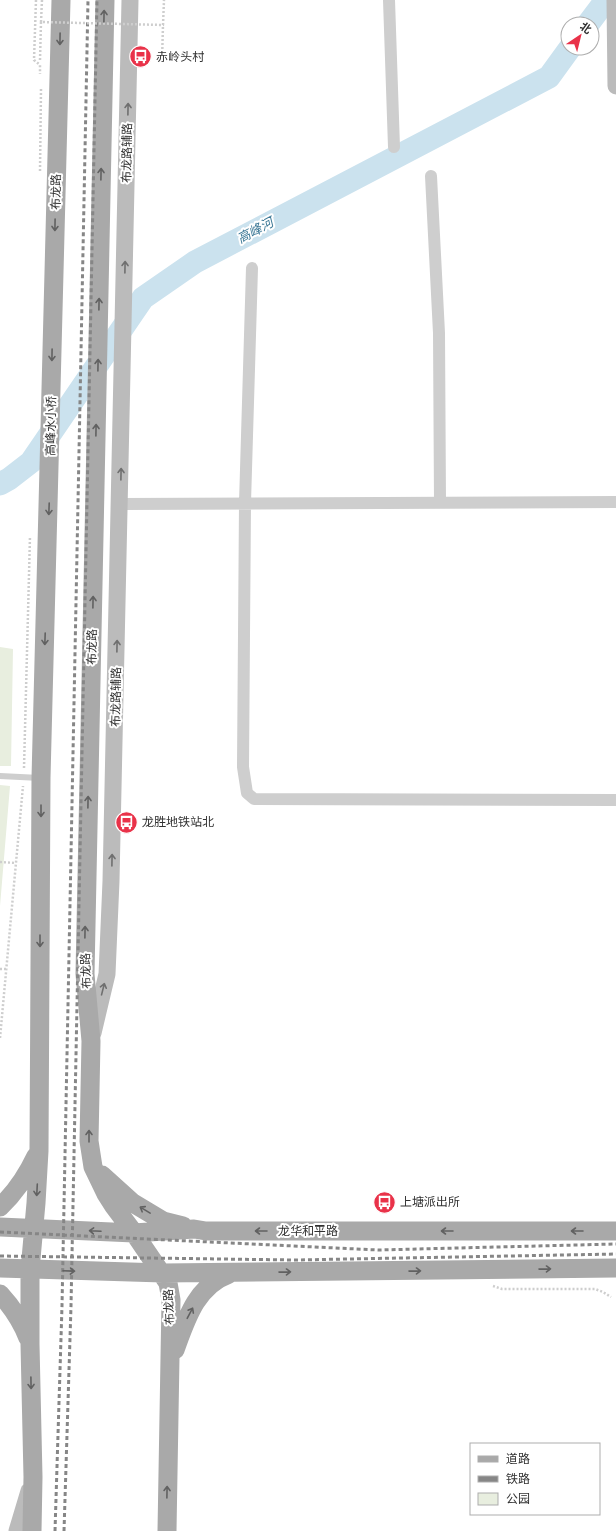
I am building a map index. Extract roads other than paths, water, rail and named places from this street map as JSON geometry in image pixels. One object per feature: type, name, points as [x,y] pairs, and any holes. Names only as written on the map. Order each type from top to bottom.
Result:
[{"type":"main road","name":"布龙路","points":[[51,383],[61,0]]},
{"type":"main road","name":"布龙路","points":[[105,0],[84,974],[91,1041],[89,1141],[93,1167],[113,1205],[163,1273],[168,1283],[171,1300],[167,1531]]},
{"type":"main road","name":"布龙路辅路","points":[[91,1041],[107,974],[111,881],[130,0]]},
{"type":"main road","points":[[615,4],[616,86]]},
{"type":"main road","name":"高峰水小桥","points":[[41,778],[50,470],[51,383]]},
{"type":"main road","points":[[32,1531],[33,1477],[30,1270],[39,1151],[41,778]]},
{"type":"main road","points":[[0,1206],[18,1188],[39,1151]]},
{"type":"main road","points":[[93,1167],[134,1203],[163,1221],[194,1229]]},
{"type":"main road","name":"龙华和平路","points":[[0,1227],[134,1233],[194,1229],[206,1231],[616,1232]]},
{"type":"main road","points":[[0,1268],[163,1273],[616,1268]]},
{"type":"main road","points":[[170,1362],[187,1319],[199,1296],[209,1284],[232,1272]]},
{"type":"main road","points":[[0,1294],[12,1307],[22,1322],[30,1344]]},
{"type":"main road","points":[[17,1531],[33,1477]]},
{"type":"street","points":[[389,0],[394,147]]},
{"type":"street","points":[[430,176],[439,333],[440,503]]},
{"type":"street","points":[[252,268],[245,503],[242,767],[247,793],[254,799],[616,800]]},
{"type":"street","points":[[120,504],[616,502]]},
{"type":"lane","points":[[0,776],[41,778]]},
{"type":"waterway","name":"高峰河","points":[[594,16],[606,0]]},
{"type":"waterway","name":"高峰河","points":[[0,484],[31,462],[143,298],[195,262],[549,77],[564,56]]},
{"type":"railway","points":[[55,1531],[62,1306],[88,0]]},
{"type":"railway","points":[[64,1531],[71,1306],[97,0]]},
{"type":"railway","points":[[0,1232],[378,1250],[616,1244]]},
{"type":"railway","points":[[0,1256],[295,1260],[616,1254]]},
{"type":"place","name":"赤岭头村","points":[[141,57]]},
{"type":"place","name":"龙胜地铁站北","points":[[126,822]]},
{"type":"place","name":"上塘派出所","points":[[384,1202]]}]
